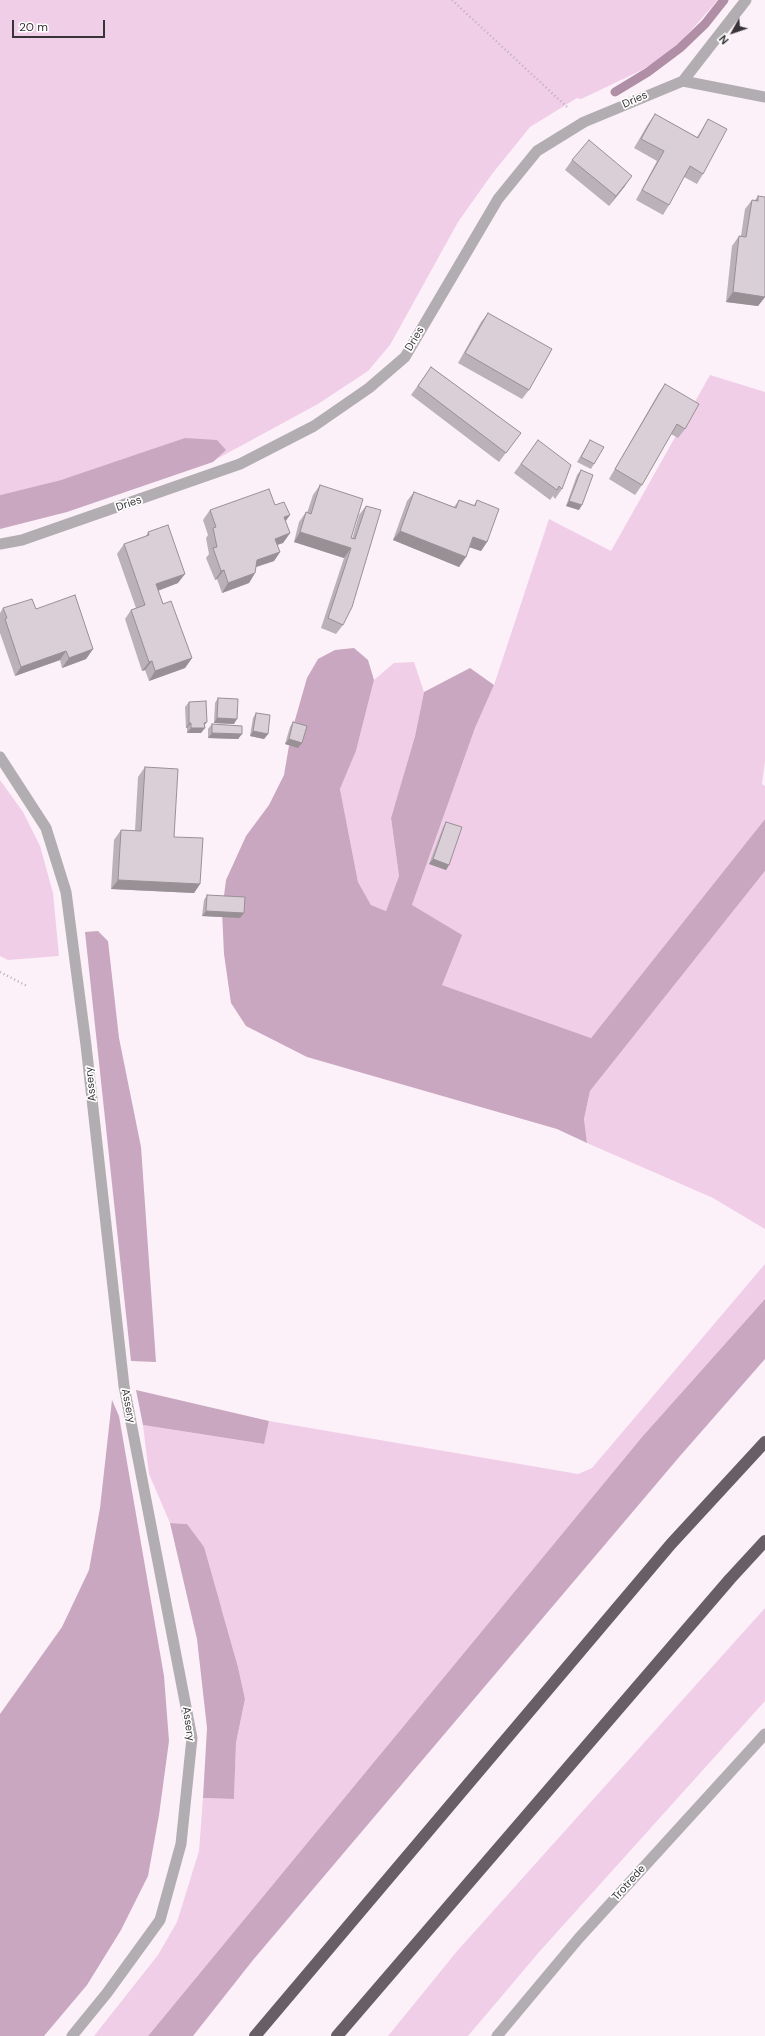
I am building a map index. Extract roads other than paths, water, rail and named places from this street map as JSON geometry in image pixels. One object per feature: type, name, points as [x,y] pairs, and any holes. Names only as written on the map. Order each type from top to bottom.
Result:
[{"type":"highway","points":[[255,2036],[671,1544],[765,1442]]},
{"type":"highway","points":[[337,2036],[724,1585],[765,1541]]},
{"type":"street","points":[[746,0],[683,81],[765,98]]},
{"type":"street","name":"Dries","points":[[0,544],[29,537],[240,464],[314,426],[369,388],[405,357],[498,199],[537,151],[584,122],[683,81]]},
{"type":"street","name":"Assery","points":[[0,758],[46,828],[66,892],[86,1045],[124,1386],[192,1738],[181,1844],[160,1920],[107,1993],[72,2036]]},
{"type":"street","name":"Trotrede","points":[[497,2036],[579,1938],[765,1734]]},
{"type":"waterway","points":[[615,92],[648,72],[680,48],[705,24],[724,0]]}]
